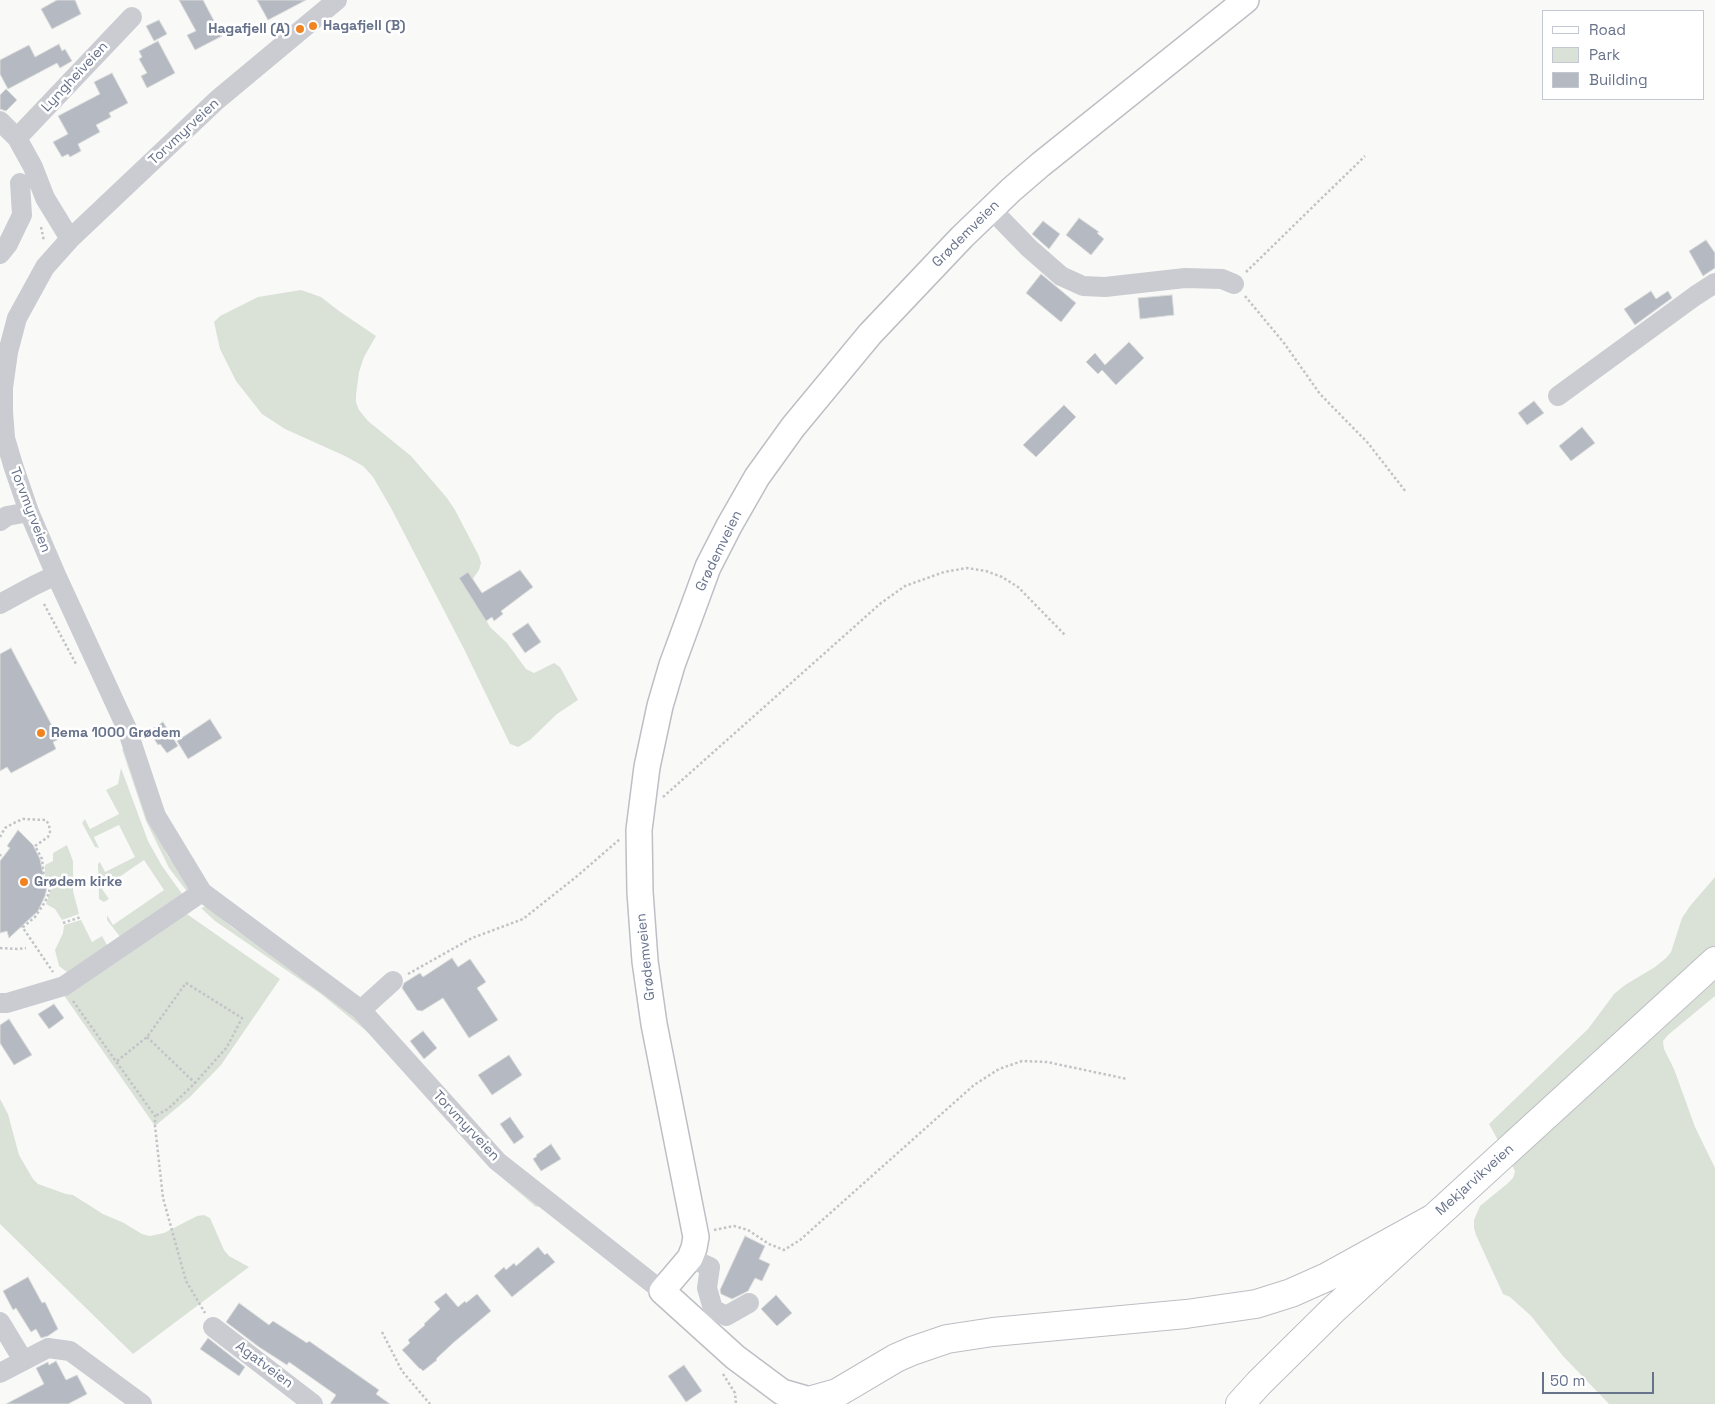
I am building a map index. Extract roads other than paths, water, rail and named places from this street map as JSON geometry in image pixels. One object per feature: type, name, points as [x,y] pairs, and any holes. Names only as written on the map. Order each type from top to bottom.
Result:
[{"type":"highway","name":"Mekjarvikveien","points":[[1240,1404],[1333,1310],[1715,961]]},
{"type":"highway","points":[[805,1401],[837,1393],[912,1351],[947,1339],[993,1332],[1186,1314],[1256,1304],[1291,1293],[1327,1277],[1432,1219]]},
{"type":"main road","name":"Grødemveien","points":[[693,1247],[646,970],[640,892],[640,823],[648,767],[660,706],[672,665],[708,567],[757,477],[822,390],[876,327],[991,208],[1040,165],[1246,0]]},
{"type":"main road","points":[[662,1291],[693,1247]]},
{"type":"main road","name":"Torvmyrveien","points":[[662,1291],[734,1358],[782,1392],[805,1401]]},
{"type":"main road","name":"Torvmyrveien","points":[[734,1358],[768,1404]]},
{"type":"street","name":"Torvmyrveien","points":[[337,0],[217,100],[70,239],[45,267],[17,318],[8,352],[3,388],[6,438],[29,512],[56,576],[127,729],[156,816],[202,892],[361,1010],[497,1161],[662,1291]]},
{"type":"street","name":"Lyngheiveien","points":[[17,138],[132,17]]},
{"type":"street","points":[[0,121],[17,138],[32,166],[45,198],[70,239]]},
{"type":"street","points":[[0,254],[8,244],[22,215],[20,183]]},
{"type":"street","points":[[991,208],[1043,261],[1061,276],[1083,286],[1104,287],[1185,278],[1222,279],[1234,284]]},
{"type":"street","points":[[1558,396],[1715,283]]},
{"type":"street","points":[[2,514],[29,512]]},
{"type":"street","points":[[0,604],[32,586],[56,576]]},
{"type":"street","points":[[2,1001],[64,986],[202,892]]},
{"type":"street","points":[[361,1010],[393,982]]},
{"type":"street","points":[[693,1247],[710,1267],[706,1288],[713,1309],[726,1316],[748,1303]]},
{"type":"street","points":[[0,1322],[23,1360]]},
{"type":"street","name":"Agatveien","points":[[213,1327],[314,1404]]},
{"type":"street","points":[[0,1373],[48,1348],[70,1350],[142,1404]]},
{"type":"place","name":"Hagafjell (B)","points":[[313,26]]},
{"type":"place","name":"Hagafjell (A)","points":[[300,29]]},
{"type":"place","name":"Rema 1000 Grødem","points":[[41,733]]},
{"type":"place","name":"Grødem kirke","points":[[24,882]]}]
